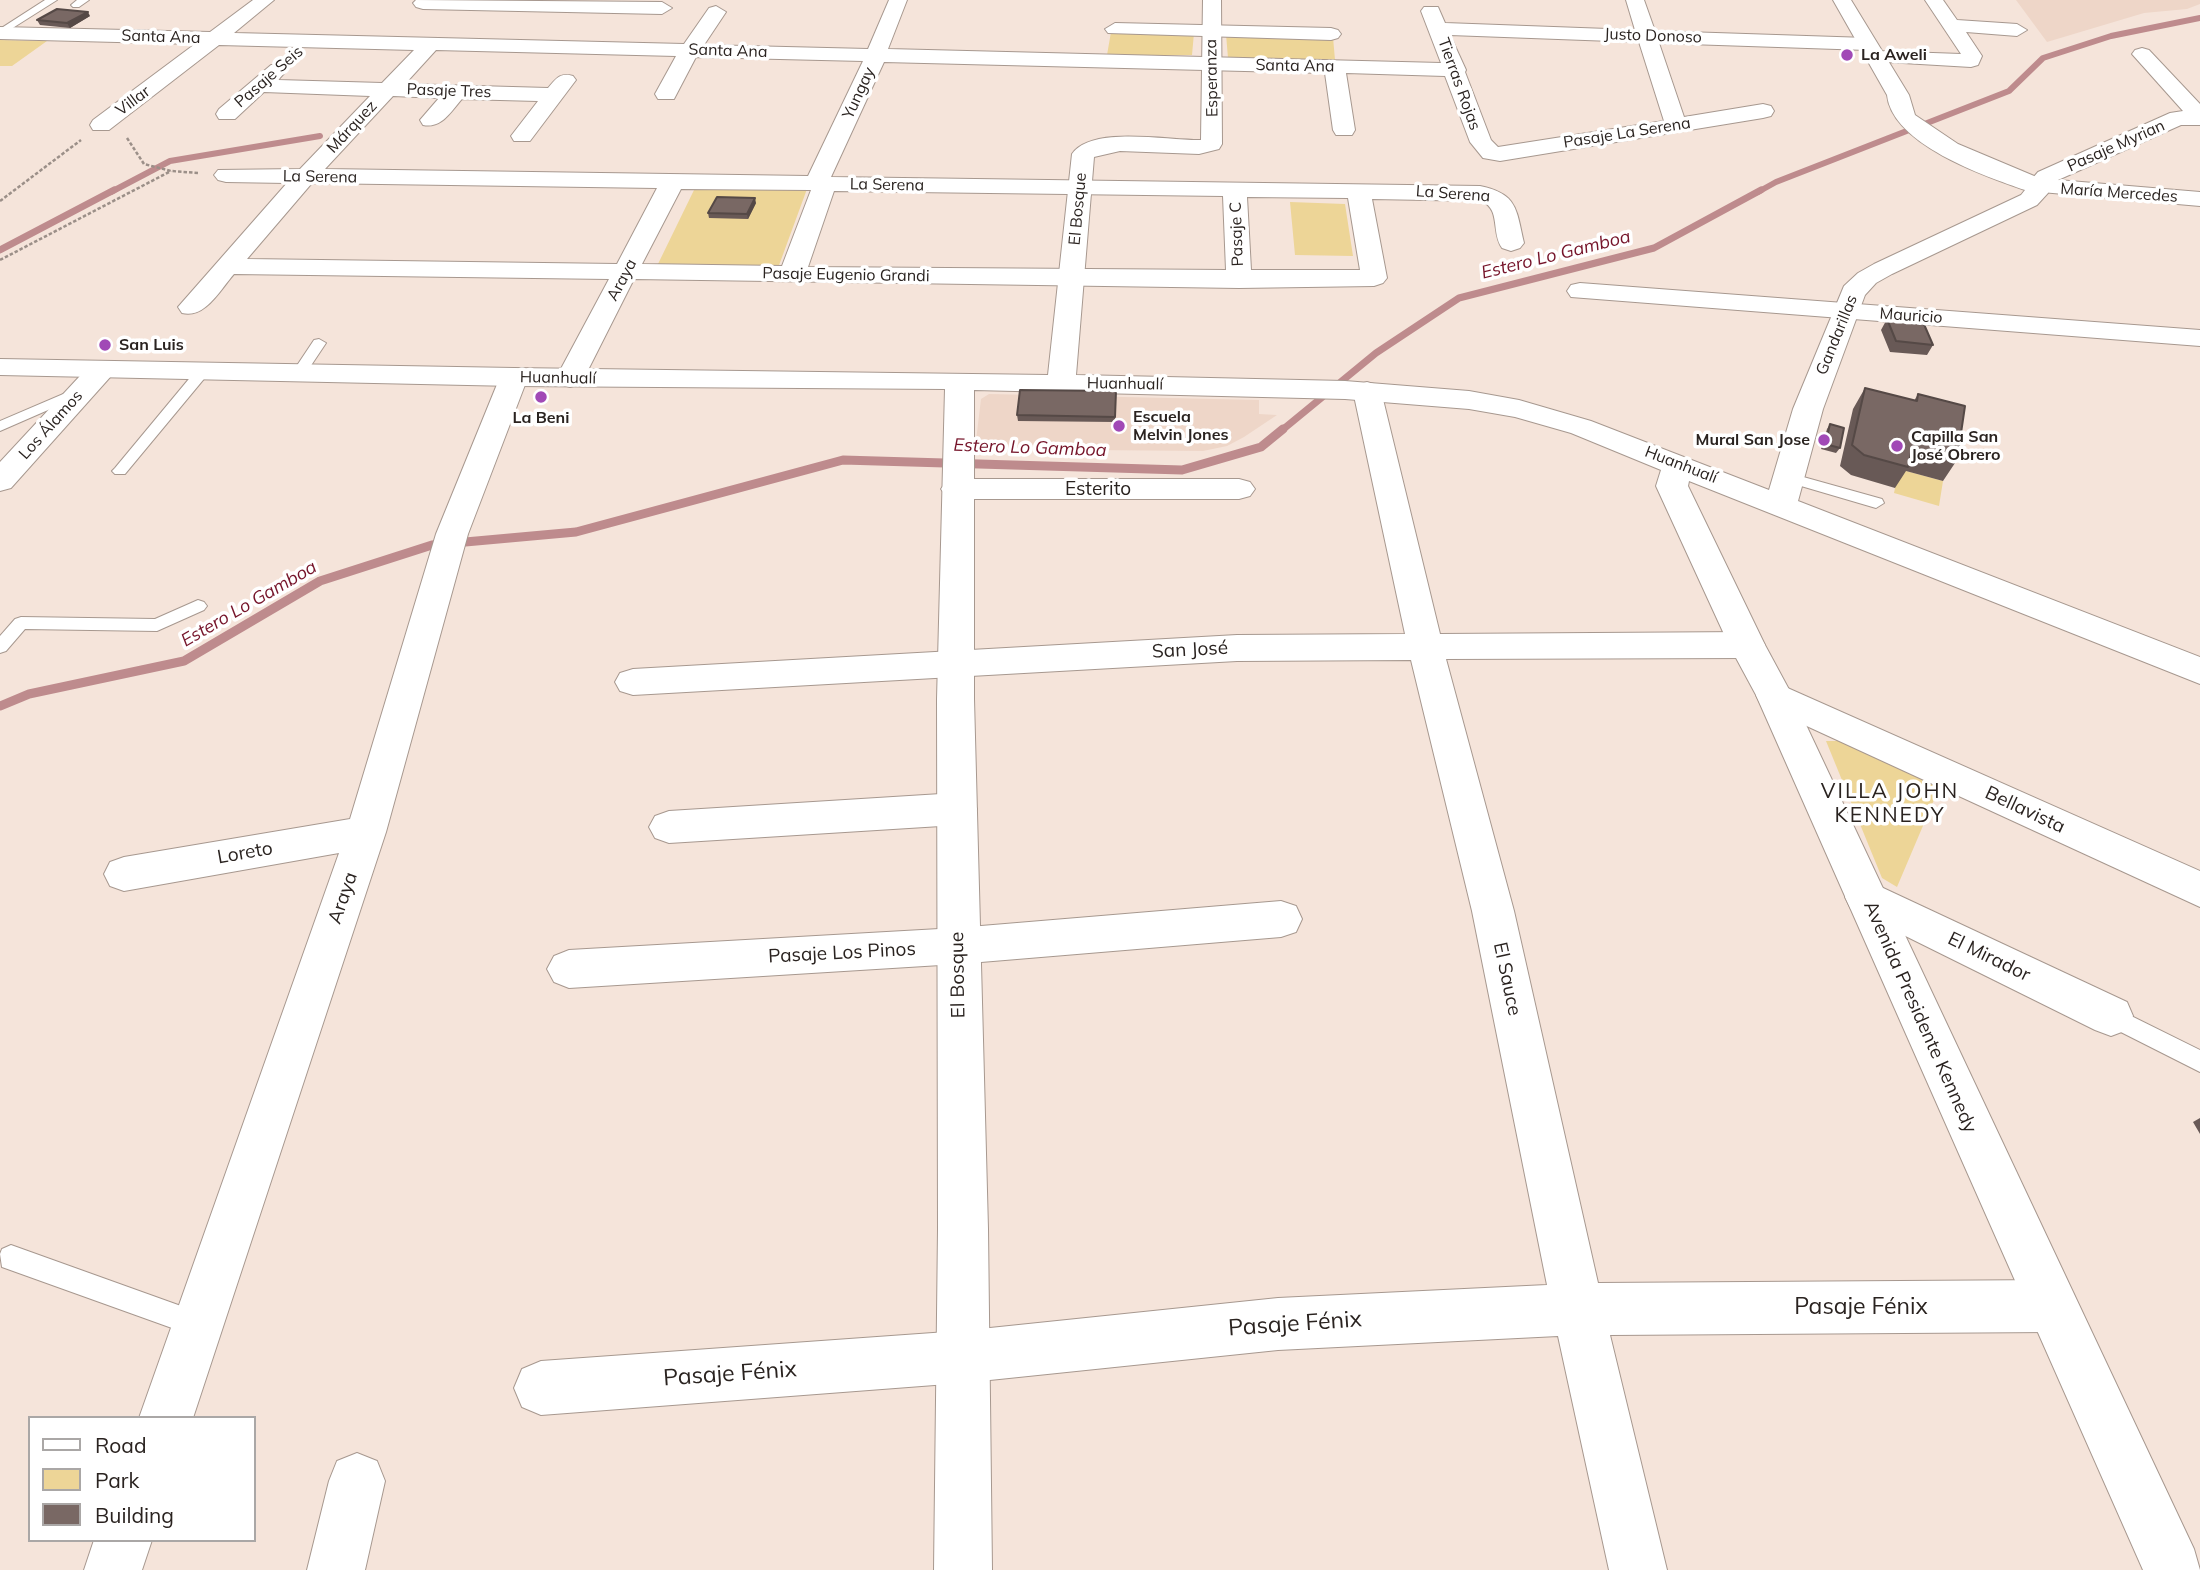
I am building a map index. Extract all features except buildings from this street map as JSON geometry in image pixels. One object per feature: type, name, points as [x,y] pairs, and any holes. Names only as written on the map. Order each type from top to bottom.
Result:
[{"type":"street","name":"Villar","points":[[101,125],[265,0]]},
{"type":"street","name":"Yungay","points":[[793,274],[820,184],[898,0]]},
{"type":"street","name":"Esperanza","points":[[1199,147],[1211,144],[1213,136],[1212,0]]},
{"type":"street","points":[[1635,0],[1676,125]]},
{"type":"street","points":[[1842,0],[1871,51]]},
{"type":"street","points":[[1934,0],[1950,26],[2017,30]]},
{"type":"street","name":"Márquez","points":[[191,307],[305,177],[467,2]]},
{"type":"street","points":[[423,3],[603,4],[662,8]]},
{"type":"street","points":[[567,47],[603,4]]},
{"type":"street","points":[[666,94],[690,50],[716,12]]},
{"type":"street","points":[[244,16],[278,17]]},
{"type":"street","name":"Justo Donoso","points":[[1435,20],[1871,51],[1971,61],[1972,56],[1950,26]]},
{"type":"street","name":"Tierras Rojas","points":[[1435,20],[1480,142],[1491,153]]},
{"type":"street","points":[[1115,29],[1331,34]]},
{"type":"street","name":"Santa Ana","points":[[0,33],[1455,70]]},
{"type":"street","name":"Pasaje Seis","points":[[227,114],[310,41]]},
{"type":"street","points":[[522,136],[589,48]]},
{"type":"street","name":"María Mercedes","points":[[1871,51],[1898,95],[1899,109],[1906,119],[1926,134],[2004,174],[2039,186],[2200,199]]},
{"type":"street","points":[[2142,54],[2200,118]]},
{"type":"street","points":[[1335,67],[1344,130]]},
{"type":"street","name":"Pasaje Tres","points":[[259,86],[555,95]]},
{"type":"street","points":[[431,120],[457,91]]},
{"type":"street","name":"Pasaje La Serena","points":[[1491,153],[1500,154],[1763,111]]},
{"type":"street","name":"Pasaje Myrian","points":[[2039,186],[2046,177],[2178,118],[2200,118]]},
{"type":"street","name":"El Bosque","points":[[1061,383],[1083,154],[1096,146],[1199,147]]},
{"type":"street","name":"La Serena","points":[[226,176],[1235,188],[1495,195],[1501,200],[1511,243]]},
{"type":"street","name":"Araya","points":[[570,378],[673,181]]},
{"type":"street","name":"Gandarillas","points":[[1785,491],[1808,409],[1853,292],[1867,278],[2029,200],[2039,186]]},
{"type":"street","name":"Pasaje C","points":[[1235,188],[1238,280]]},
{"type":"street","name":"Pasaje Eugenio Grandi","points":[[228,266],[1238,280],[1374,278],[1359,190]]},
{"type":"street","name":"Mauricio","points":[[1580,291],[2200,338]]},
{"type":"street","name":"Huanhualí","points":[[0,367],[92,379],[203,371],[570,378],[960,381],[1356,390],[1469,400],[1519,409],[1581,427],[1678,464],[1785,491],[2200,671]]},
{"type":"street","name":"Araya","points":[[167,1416],[366,832],[446,554],[513,377]]},
{"type":"street","name":"Los Álamos","points":[[0,481],[92,379]]},
{"type":"street","name":"El Bosque","points":[[960,381],[957,946],[963,1233],[963,1570]]},
{"type":"street","name":"El Sauce","points":[[1356,390],[1493,911],[1578,1309],[1638,1570]]},
{"type":"street","name":"Avenida Presidente Kennedy","points":[[1678,464],[1672,486],[1747,645],[1774,695],[2173,1570]]},
{"type":"street","name":"Esterito","points":[[958,472],[1239,489]]},
{"type":"street","name":"San José","points":[[633,682],[1237,648],[1747,645]]},
{"type":"street","name":"Bellavista","points":[[1774,695],[2200,890]]},
{"type":"street","points":[[669,827],[957,809]]},
{"type":"street","name":"Loreto","points":[[124,874],[366,832]]},
{"type":"street","name":"El Mirador","points":[[1866,897],[2111,1016]]},
{"type":"street","name":"Pasaje Los Pinos","points":[[569,969],[957,946],[1281,919]]},
{"type":"street","name":"Pasaje Fénix","points":[[541,1388],[961,1357],[1278,1324],[1578,1309],[2051,1306]]},
{"type":"street","points":[[336,1570],[358,1480]]},
{"type":"street","points":[[113,1570],[122,1542]]},
{"type":"lane","points":[[0,33],[52,0]]},
{"type":"lane","points":[[299,373],[319,343]]},
{"type":"lane","points":[[120,471],[203,371]]},
{"type":"lane","points":[[0,427],[92,379]]},
{"type":"lane","points":[[1785,491],[1876,503]]},
{"type":"lane","points":[[0,647],[21,623],[157,625],[198,606]]},
{"type":"lane","points":[[2111,1016],[2200,1061]]},
{"type":"lane","points":[[11,1258],[198,1324]]},
{"type":"path","name":"Villar","points":[[0,201],[101,125]]},
{"type":"path","points":[[0,260],[171,171],[144,164]]},
{"type":"shaded area","points":[[2016,0],[2200,0],[2200,4],[2187,9],[2144,13],[2047,42]]},
{"type":"shaded area","name":"Escuela Melvin Jones","points":[[989,394],[1259,400],[1259,414],[1277,415],[1227,446],[1203,451],[975,449],[981,399]]},
{"type":"green space","points":[[1111,32],[1194,33],[1192,55],[1107,55]]},
{"type":"green space","points":[[1226,34],[1333,37],[1335,60],[1228,58]]},
{"type":"green space","points":[[0,40],[47,41],[12,66],[0,66]]},
{"type":"green space","points":[[695,188],[807,189],[778,268],[657,266]]},
{"type":"green space","points":[[1290,202],[1345,204],[1353,256],[1295,255]]},
{"type":"green space","points":[[1899,469],[1943,481],[1939,506],[1894,493]]},
{"type":"green space","points":[[1826,741],[1851,741],[1942,781],[1897,887],[1882,878]]},
{"type":"waterway","name":"Estero Lo Gamboa","points":[[1758,192],[1776,182],[2009,91],[2043,58],[2111,36],[2200,18]]},
{"type":"waterway","points":[[111,192],[170,161],[320,136]]},
{"type":"waterway","points":[[0,250],[114,190]]},
{"type":"waterway","name":"Estero Lo Gamboa","points":[[1281,431],[1376,353],[1459,298],[1654,248],[1761,190]]},
{"type":"waterway","name":"Estero Lo Gamboa","points":[[0,706],[29,694],[184,661],[320,581],[432,545],[576,532],[843,460],[1182,470],[1261,447],[1283,429]]},
{"type":"place","name":"La Aweli","points":[[1847,55]]},
{"type":"place","name":"San Luis","points":[[105,345]]},
{"type":"place","name":"La Beni","points":[[541,397]]},
{"type":"place","name":"Escuela Melvin Jones","points":[[1119,426]]},
{"type":"place","name":"Mural San Jose","points":[[1824,440]]},
{"type":"place","name":"Capilla San José Obrero","points":[[1897,446]]},
{"type":"district","name":"VILLA JOHN KENNEDY","points":[[1890,804]]}]
